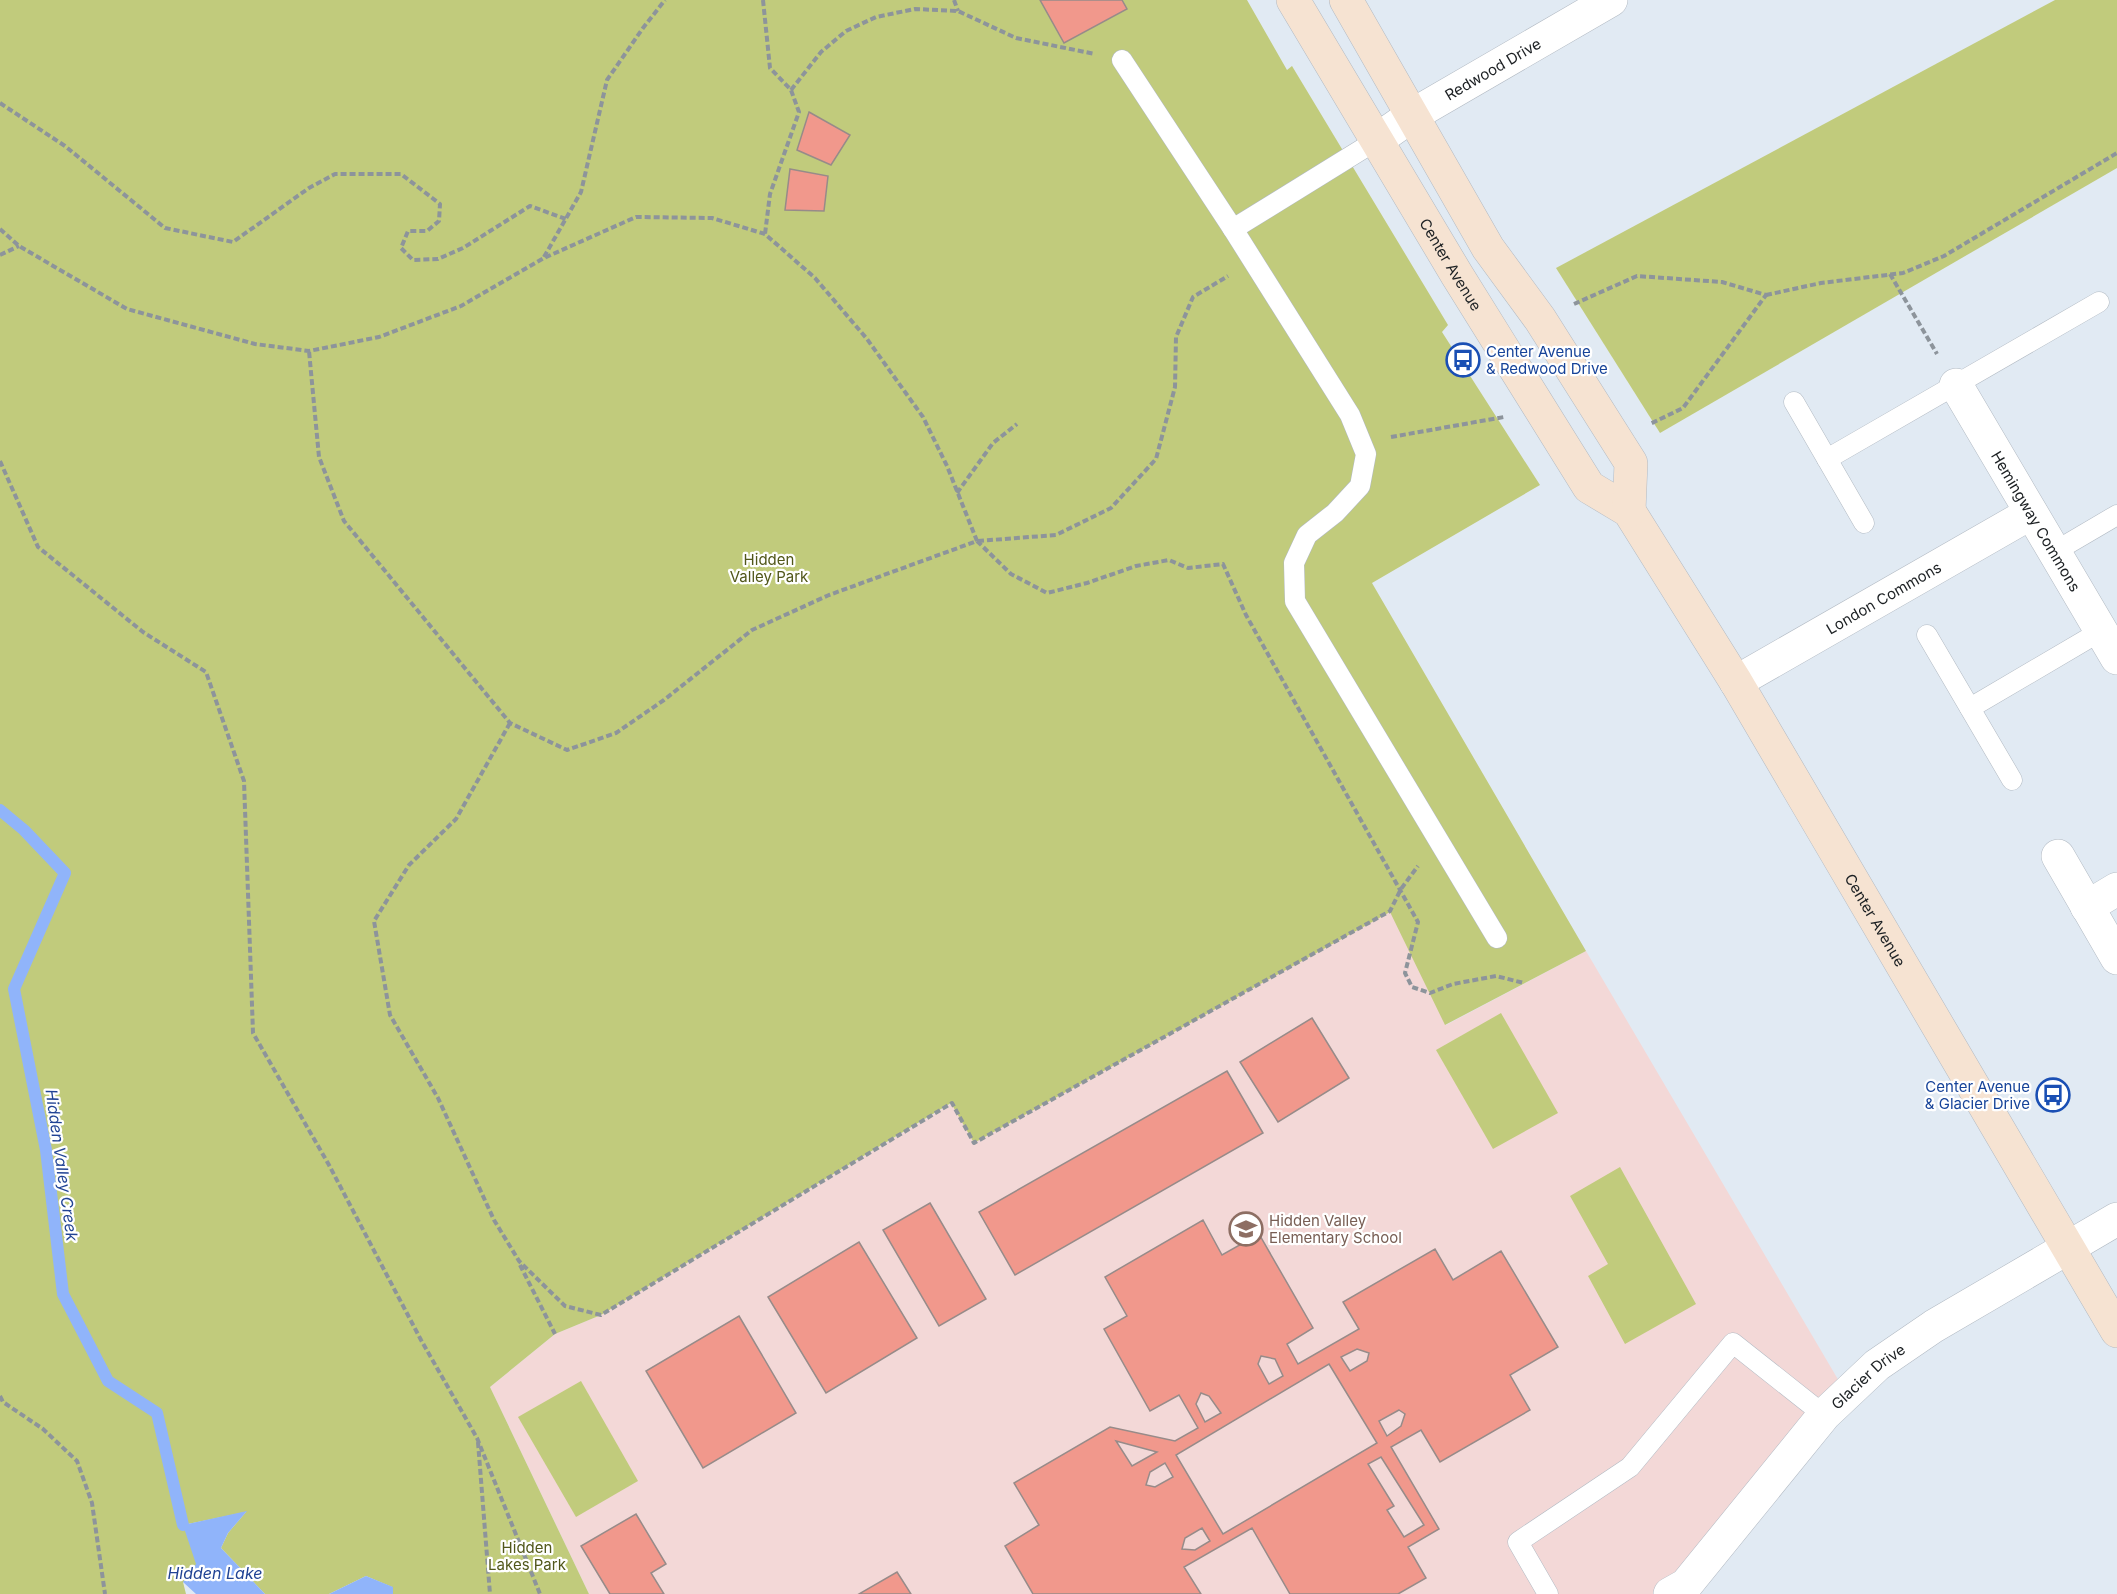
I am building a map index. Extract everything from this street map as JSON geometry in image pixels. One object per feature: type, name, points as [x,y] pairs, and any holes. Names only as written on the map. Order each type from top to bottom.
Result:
[{"type":"street","name":"Center Avenue","points":[[1293,0],[1462,284],[1589,487],[1629,511],[1736,682],[2117,1331]]},
{"type":"street","points":[[1346,0],[1488,248],[1540,319],[1631,463],[1629,511]]},
{"type":"street","name":"Redwood Drive","points":[[1377,140],[1412,116],[1611,0]]},
{"type":"street","name":"Hemingway Commons","points":[[1956,385],[2109,644]]},
{"type":"street","name":"London Commons","points":[[1736,682],[2031,513]]},
{"type":"street","points":[[2058,856],[2117,958]]},
{"type":"street","points":[[2087,907],[2117,889]]},
{"type":"street","name":"Glacier Drive","points":[[1682,1591],[1824,1415],[1877,1365],[1934,1326],[2117,1219]]},
{"type":"lane","points":[[1122,60],[1233,229],[1350,415],[1362,442],[1366,454],[1360,486],[1335,513],[1307,535],[1294,563],[1295,601],[1497,938]]},
{"type":"lane","points":[[1233,229],[1377,140]]},
{"type":"lane","points":[[1827,459],[2099,302]]},
{"type":"lane","points":[[1794,402],[1864,523]]},
{"type":"lane","points":[[2054,552],[2117,515]]},
{"type":"lane","points":[[1927,635],[2012,780]]},
{"type":"lane","points":[[1970,708],[2109,644]]},
{"type":"lane","points":[[1548,1594],[1518,1542],[1630,1467],[1733,1343],[1824,1415]]},
{"type":"path","points":[[544,258],[581,192],[607,80],[665,0]]},
{"type":"path","points":[[763,0],[770,68],[791,90],[799,112],[770,194],[765,234]]},
{"type":"path","points":[[954,0],[958,11]]},
{"type":"path","points":[[791,90],[821,52],[846,31],[900,10],[958,11],[1016,38],[1122,60]]},
{"type":"path","points":[[0,104],[65,146],[165,228],[233,242],[309,188],[335,174],[401,174],[440,204],[439,221],[427,231],[408,231],[401,248],[413,260],[438,259],[463,248],[530,206],[566,219]]},
{"type":"path","points":[[1540,319],[1637,276],[1722,282],[1766,295],[1821,283],[1903,273],[1944,256],[2117,153]]},
{"type":"path","points":[[0,229],[19,246],[127,309],[255,344],[309,351],[379,337],[461,306],[544,258],[636,218],[712,218],[765,234],[815,278],[867,339],[923,417],[947,466],[977,541],[1011,574],[1047,593],[1136,566],[1169,560],[1188,568],[1223,564],[1246,615],[1418,922],[1405,973],[1412,987],[1430,993],[1453,984],[1496,976],[1524,983]]},
{"type":"path","points":[[309,351],[319,457],[344,521],[510,723],[567,750],[615,733],[664,700],[752,630],[829,595],[977,541],[1056,535],[1111,508],[1156,459],[1175,387],[1176,337],[1193,297],[1239,268],[1233,229]]},
{"type":"path","points":[[0,255],[19,246]]},
{"type":"path","points":[[1890,274],[1956,385]]},
{"type":"path","points":[[1617,441],[1683,408],[1766,295]]},
{"type":"path","points":[[1362,442],[1541,411]]},
{"type":"path","points":[[957,493],[993,443],[1017,424]]},
{"type":"path","points":[[0,461],[38,547],[143,632],[206,672],[244,781],[253,1033],[329,1165],[421,1340],[477,1438],[540,1594]]},
{"type":"path","points":[[510,723],[456,819],[409,866],[374,921],[390,1015],[438,1098],[494,1220],[519,1261],[555,1334]]},
{"type":"path","points":[[519,1261],[566,1306],[601,1315],[951,1103],[974,1143],[1390,911],[1401,889],[1437,840]]},
{"type":"path","points":[[0,1396],[3,1402],[43,1429],[77,1461],[92,1503],[105,1594]]},
{"type":"path","points":[[477,1438],[490,1594]]},
{"type":"shaded area","name":"Hidden Valley Elementary School","points":[[1390,911],[1446,1025],[1586,951],[1846,1393],[1670,1594],[589,1594],[490,1387],[555,1334],[601,1315],[952,1103],[974,1143]]},
{"type":"green space","name":"Hidden Valley Park","points":[[0,0],[1247,0],[1287,70],[1292,66],[1448,325],[1442,332],[1540,485],[1372,583],[1586,951],[1445,1025],[1390,912],[974,1143],[951,1103],[601,1315],[555,1334],[490,1387],[589,1594],[393,1594],[392,1587],[366,1576],[329,1594],[265,1594],[221,1548],[228,1533],[246,1512],[183,1525],[218,1594],[183,1582],[186,1594],[0,1594]]},
{"type":"green space","points":[[2055,0],[2117,0],[2117,168],[1660,433],[1556,268]]},
{"type":"green space","points":[[1501,1013],[1558,1113],[1493,1149],[1436,1050]]},
{"type":"green space","points":[[1620,1167],[1696,1304],[1625,1344],[1588,1276],[1608,1264],[1570,1196]]},
{"type":"green space","points":[[581,1381],[638,1481],[576,1517],[518,1417]]},
{"type":"water","name":"Hidden Lake","points":[[247,1511],[228,1533],[221,1548],[265,1594],[196,1594],[183,1582],[196,1564],[183,1525]]},
{"type":"water","points":[[366,1576],[393,1587],[393,1594],[329,1594]]},
{"type":"building","points":[[1040,0],[1122,0],[1127,9],[1064,43]]},
{"type":"building","points":[[809,112],[850,135],[831,165],[797,150]]},
{"type":"building","points":[[790,169],[828,176],[824,211],[785,210]]},
{"type":"building","points":[[1312,1018],[1349,1078],[1278,1122],[1240,1062]]},
{"type":"building","points":[[1227,1071],[1263,1133],[1015,1275],[979,1212]]},
{"type":"building","points":[[930,1203],[986,1299],[939,1326],[883,1230]]},
{"type":"building","points":[[1203,1220],[1222,1255],[1259,1234],[1313,1328],[1287,1344],[1298,1364],[1359,1329],[1343,1302],[1435,1249],[1453,1280],[1501,1251],[1558,1347],[1510,1375],[1530,1410],[1440,1462],[1421,1430],[1391,1447],[1439,1529],[1408,1547],[1426,1578],[1398,1594],[1290,1594],[1252,1528],[1184,1567],[1201,1594],[1033,1594],[1005,1546],[1039,1525],[1014,1483],[1110,1427],[1175,1441],[1198,1428],[1179,1395],[1150,1411],[1104,1329],[1127,1316],[1105,1277]],"holes":[[[1357,1349],[1369,1353],[1367,1361],[1350,1371],[1341,1357]],[[1261,1356],[1275,1359],[1283,1376],[1269,1384],[1258,1364]],[[1329,1364],[1377,1443],[1223,1534],[1176,1455]],[[1201,1393],[1209,1396],[1221,1413],[1205,1422],[1196,1404]],[[1399,1410],[1405,1414],[1401,1426],[1387,1436],[1379,1421]],[[1116,1441],[1157,1452],[1132,1466]],[[1381,1457],[1424,1525],[1404,1537],[1387,1510],[1394,1506],[1368,1464]],[[1165,1463],[1173,1477],[1155,1487],[1146,1485],[1150,1472]],[[1202,1528],[1210,1541],[1195,1550],[1182,1549],[1185,1538]]]},
{"type":"building","points":[[859,1242],[917,1338],[826,1393],[768,1297]]},
{"type":"building","points":[[739,1316],[796,1413],[703,1468],[646,1371]]},
{"type":"building","points":[[636,1514],[666,1564],[651,1573],[664,1594],[610,1594],[581,1546]]},
{"type":"building","points":[[897,1572],[911,1594],[859,1594]]},
{"type":"waterway","name":"Hidden Valley Creek","points":[[0,810],[24,830],[65,873],[14,989],[46,1150],[63,1294],[108,1381],[157,1413],[183,1525]]},
{"type":"place","name":"Center Avenue & Redwood Drive","points":[[1463,360]]},
{"type":"place","name":"Center Avenue & Glacier Drive","points":[[2053,1095]]},
{"type":"place","name":"Hidden Valley Elementary School","points":[[1246,1229]]},
{"type":"park label","name":"Hidden Lakes Park","points":[[527,1556]]}]
